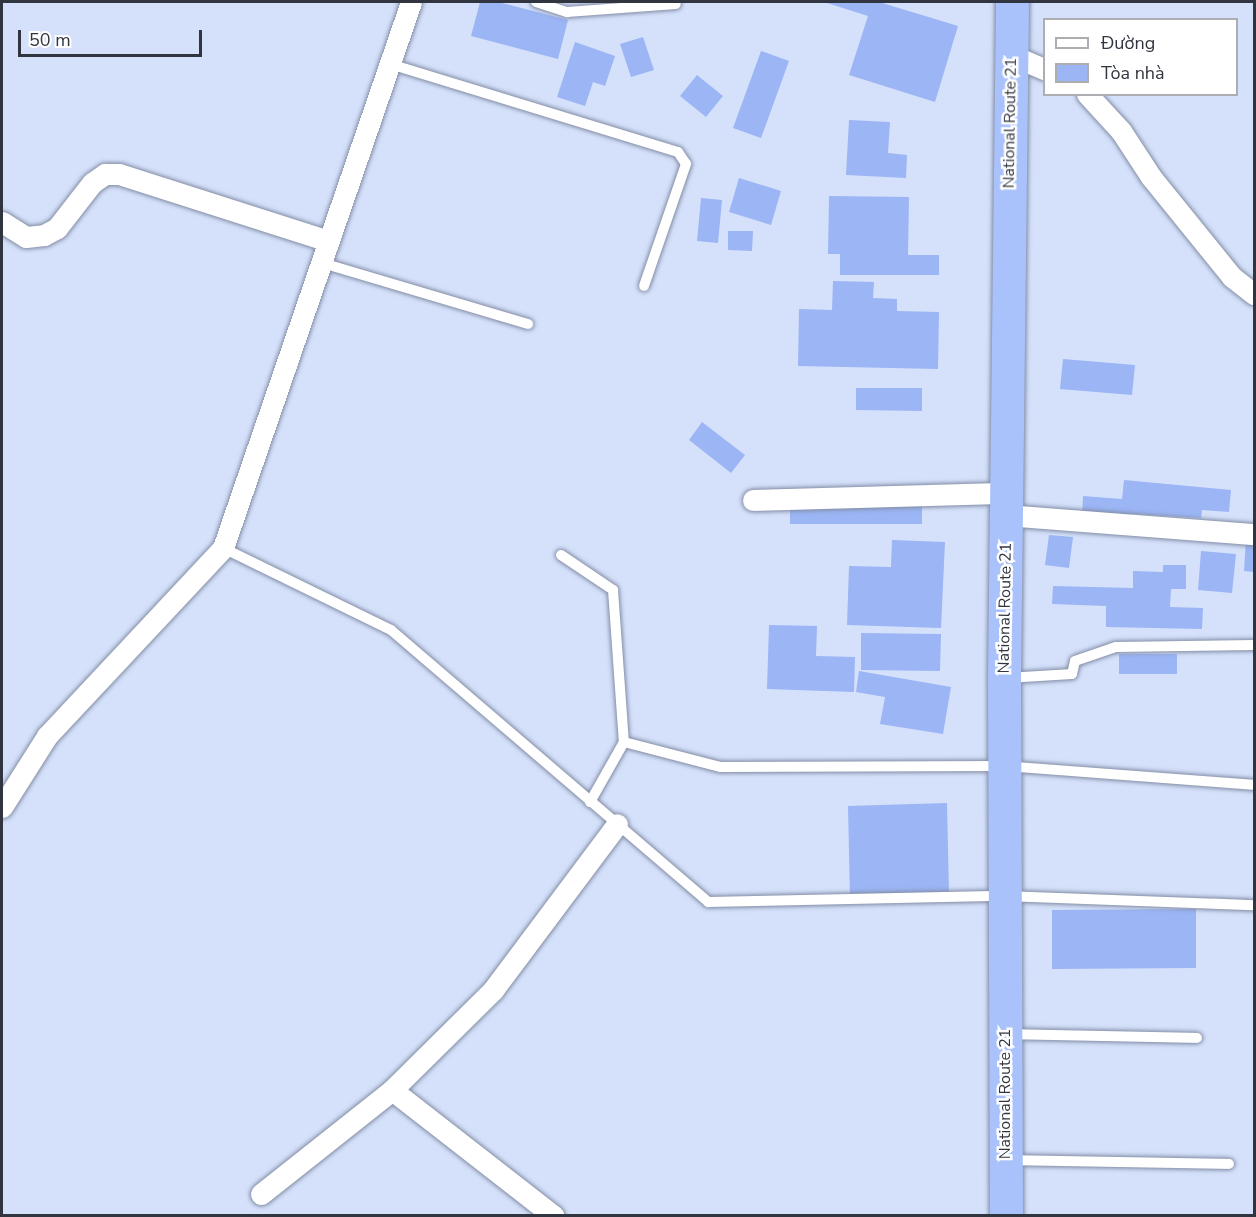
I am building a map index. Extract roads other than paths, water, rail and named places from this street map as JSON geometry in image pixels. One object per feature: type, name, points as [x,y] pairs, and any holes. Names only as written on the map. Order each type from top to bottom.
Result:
[{"type":"highway","name":"National Route 21","points":[[1006,1215],[1004,678],[1012,2]]},
{"type":"street","points":[[2,807],[47,736],[223,548],[411,2]]},
{"type":"street","points":[[1011,55],[1043,69]]},
{"type":"street","points":[[1089,96],[1121,131],[1151,177],[1232,277],[1254,294]]},
{"type":"street","points":[[2,222],[26,237],[44,235],[57,228],[92,183],[105,174],[119,174],[329,242]]},
{"type":"street","points":[[753,500],[1007,504],[1254,534]]},
{"type":"street","points":[[261,1194],[392,1090],[493,990],[617,824]]},
{"type":"street","points":[[392,1090],[554,1215]]},
{"type":"lane","points":[[536,2],[567,12],[676,4]]},
{"type":"lane","points":[[390,64],[678,152],[686,164],[644,286]]},
{"type":"lane","points":[[322,263],[528,324]]},
{"type":"lane","points":[[223,548],[391,630],[708,902],[1004,896],[1254,905]]},
{"type":"lane","points":[[561,555],[613,590],[624,742],[590,801]]},
{"type":"lane","points":[[1004,678],[1072,674],[1076,662],[1116,647],[1254,645]]},
{"type":"lane","points":[[624,742],[721,767],[1004,766],[1254,785]]},
{"type":"lane","points":[[1005,1034],[1197,1038]]},
{"type":"lane","points":[[1006,1160],[1229,1164]]}]
